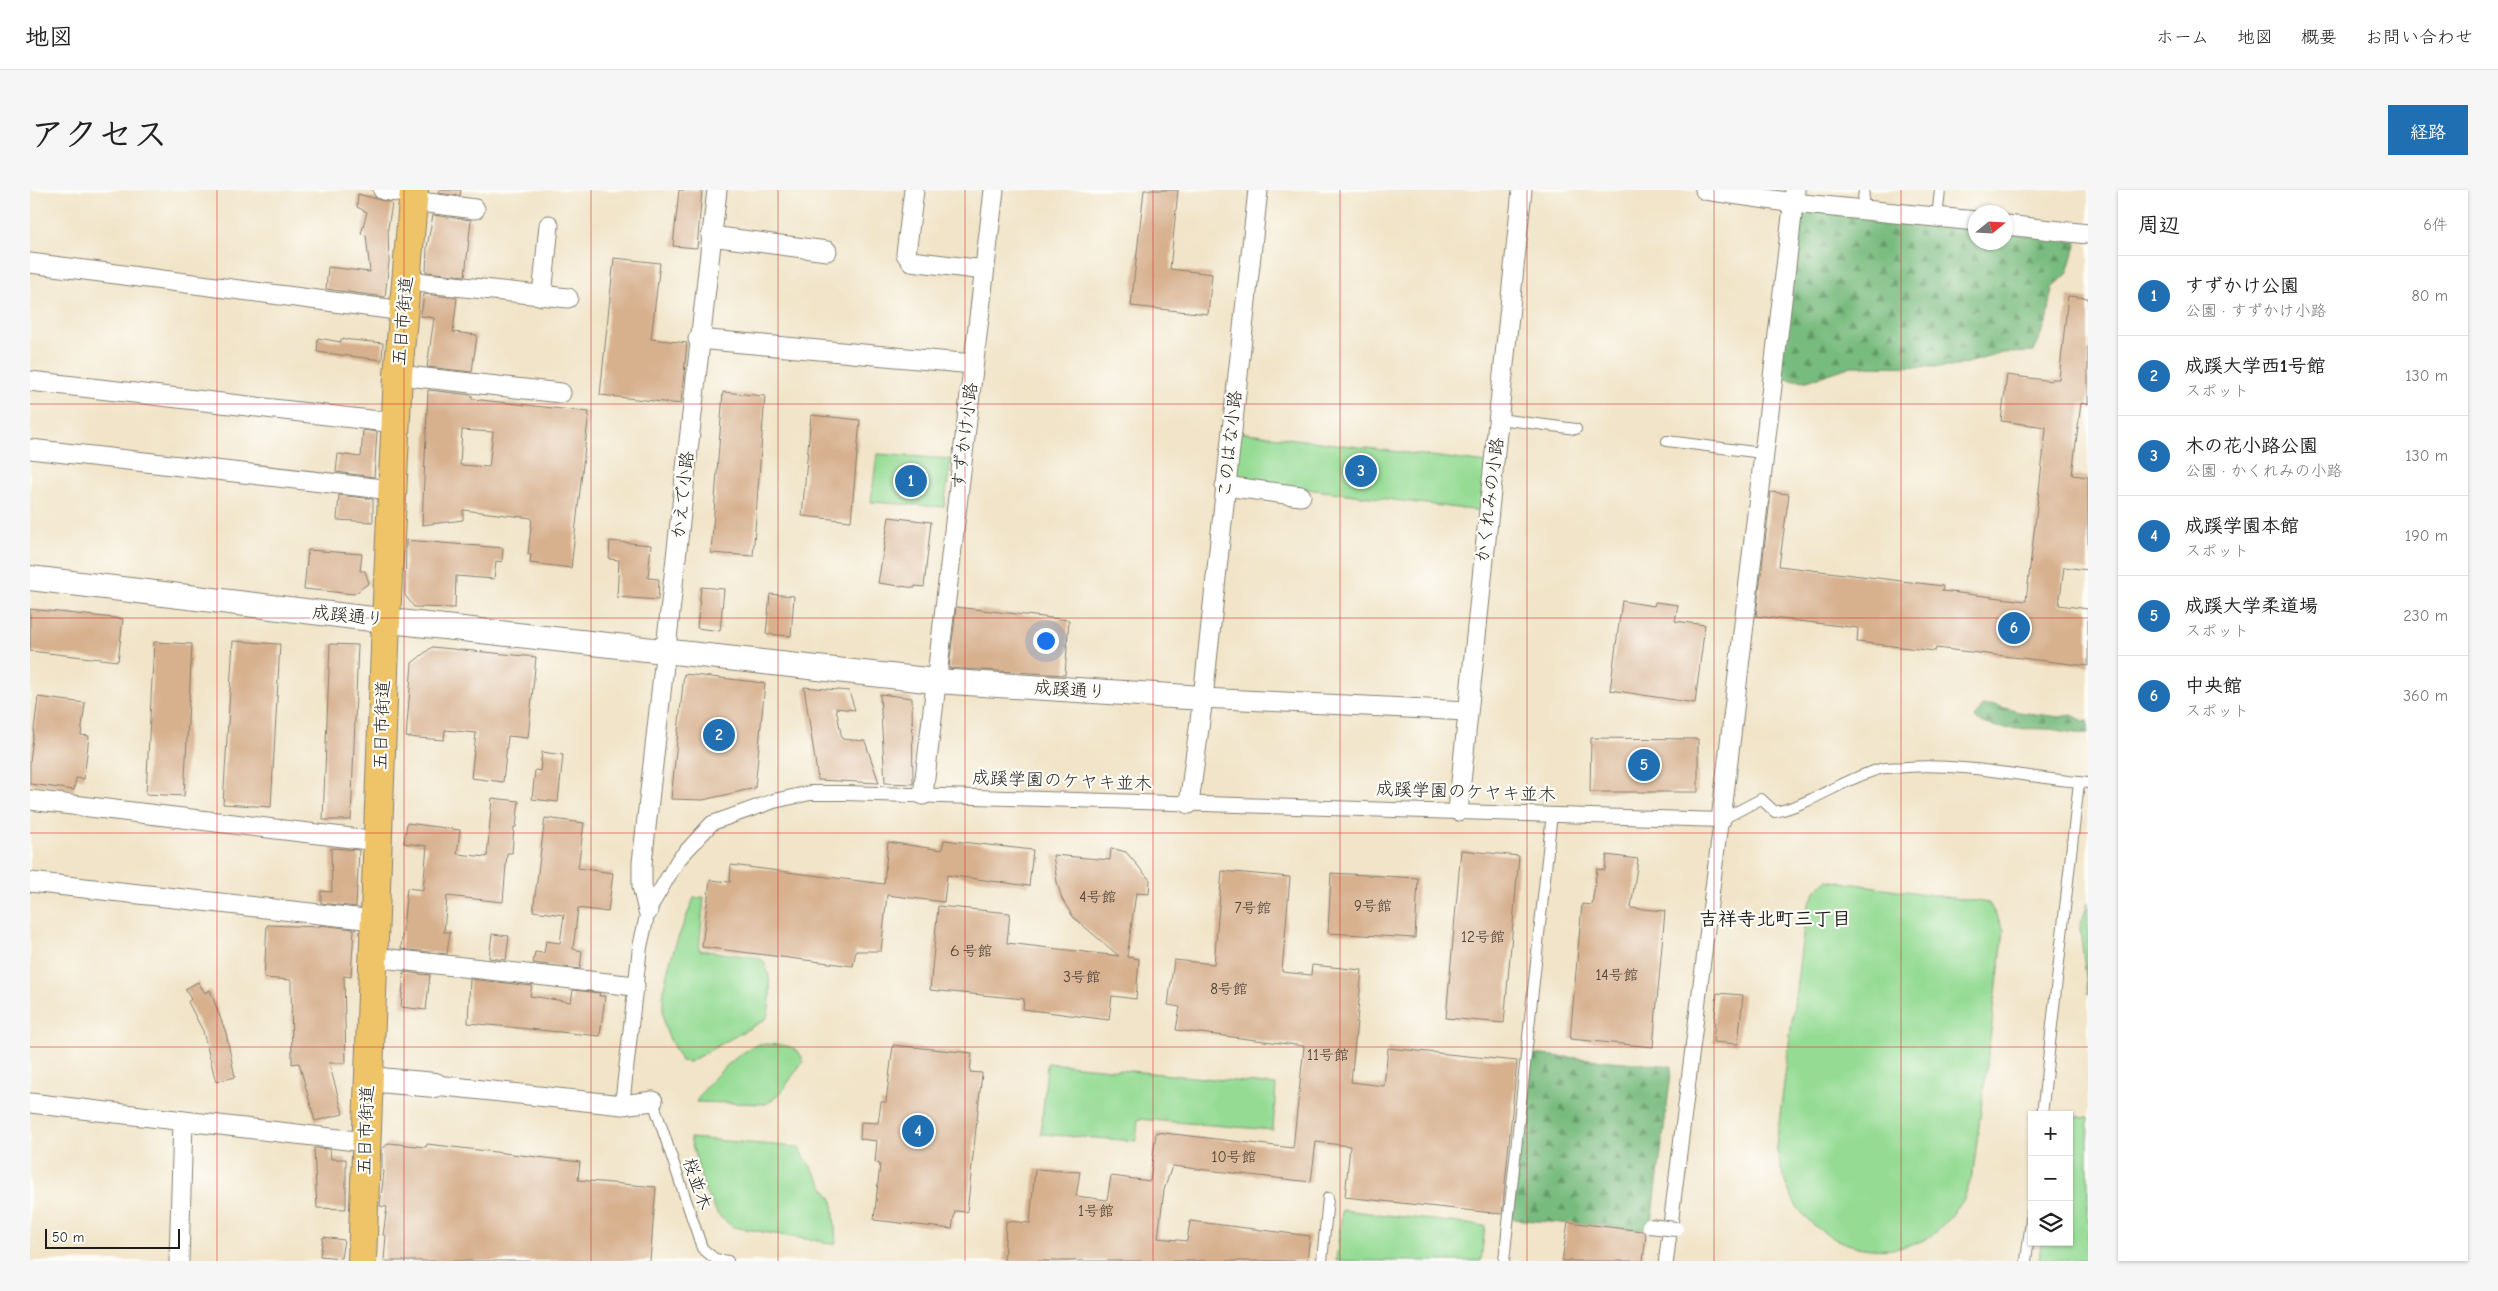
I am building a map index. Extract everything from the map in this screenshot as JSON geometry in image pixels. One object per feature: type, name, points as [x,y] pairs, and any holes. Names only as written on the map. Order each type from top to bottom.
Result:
[{"type":"main road","name":"五日市街道","points":[[362,1261],[365,1142],[392,490],[398,375],[413,195]]},
{"type":"street","points":[[383,190],[475,209]]},
{"type":"street","name":"かえで小路","points":[[648,911],[642,886],[642,863],[667,650],[698,339],[717,190]]},
{"type":"street","points":[[914,190],[906,254],[911,261],[984,270]]},
{"type":"street","name":"すずかけ小路","points":[[923,795],[994,190]]},
{"type":"street","name":"このはな小路","points":[[1189,804],[1203,698],[1258,190]]},
{"type":"street","name":"かくれみの小路","points":[[1458,811],[1522,190]]},
{"type":"street","points":[[1705,190],[1794,196],[1862,210],[1968,221]]},
{"type":"street","points":[[1666,1261],[1721,820],[1762,453],[1794,196]]},
{"type":"street","points":[[542,296],[549,225]]},
{"type":"street","points":[[2013,225],[2088,234]]},
{"type":"street","points":[[711,236],[827,251]]},
{"type":"street","points":[[30,263],[404,310]]},
{"type":"street","points":[[407,281],[568,298]]},
{"type":"street","points":[[698,339],[973,364]]},
{"type":"street","points":[[398,375],[561,393]]},
{"type":"street","points":[[30,381],[396,423]]},
{"type":"street","points":[[30,450],[392,490]]},
{"type":"street","points":[[1225,486],[1301,496]]},
{"type":"street","name":"成蹊通り","points":[[30,578],[386,620],[936,681],[1203,698]]},
{"type":"street","points":[[1203,698],[1467,711]]},
{"type":"street","name":"成蹊学園のケヤキ並木","points":[[622,1106],[640,947],[648,911],[678,860],[712,823],[751,807],[810,794],[923,795],[1552,813],[1721,820]]},
{"type":"street","points":[[30,800],[377,841]]},
{"type":"street","points":[[30,882],[374,920]]},
{"type":"street","points":[[373,956],[635,986]]},
{"type":"street","points":[[368,1079],[622,1106],[653,1101]]},
{"type":"street","points":[[30,1104],[365,1142]]},
{"type":"street","points":[[179,1261],[183,1121]]},
{"type":"street","points":[[1649,1226],[1676,1229]]},
{"type":"lane","points":[[1862,210],[1864,190]]},
{"type":"lane","points":[[1937,218],[1940,190]]},
{"type":"lane","points":[[1499,419],[1576,429]]},
{"type":"lane","points":[[1667,440],[1762,453]]},
{"type":"lane","points":[[1721,820],[1760,799],[1775,812],[1793,808],[1846,781],[1882,769],[1924,766],[1970,768],[2083,782],[2042,1111]]},
{"type":"lane","points":[[1504,1261],[1552,813]]},
{"type":"lane","name":"桜並木","points":[[653,1101],[684,1202],[702,1248],[715,1259],[728,1261]]},
{"type":"lane","points":[[1322,1261],[1328,1198]]},
{"type":"lane","points":[[2026,1261],[2028,1245]]},
{"type":"green space","points":[[1796,207],[1968,228],[1968,250],[2013,250],[2013,234],[2077,242],[2068,273],[2052,288],[2048,318],[2034,352],[2003,353],[1953,367],[1852,366],[1807,381],[1770,378]]},
{"type":"green space","points":[[1239,432],[1487,463],[1481,511],[1235,480]]},
{"type":"green space","points":[[877,454],[951,459],[944,507],[871,502]]},
{"type":"green space","points":[[1994,705],[2019,712],[2059,717],[2072,715],[2084,721],[2088,720],[2088,733],[2047,729],[2004,728],[1984,724],[1975,719],[1982,706]]},
{"type":"green space","points":[[1827,880],[1989,903],[2004,930],[1973,1172],[1966,1194],[1954,1212],[1933,1234],[1913,1244],[1896,1248],[1861,1248],[1844,1243],[1814,1225],[1796,1205],[1788,1190],[1776,1146],[1806,911],[1816,890]]},
{"type":"green space","points":[[704,897],[699,950],[760,958],[767,970],[770,996],[766,1019],[689,1062],[681,1061],[666,1031],[663,1005],[664,989],[671,958],[694,898]]},
{"type":"green space","points":[[2088,902],[2088,994],[2080,928]]},
{"type":"green space","points":[[759,1044],[786,1046],[797,1050],[801,1055],[803,1061],[780,1094],[766,1104],[696,1102],[708,1085],[724,1068],[750,1048]]},
{"type":"green space","points":[[1529,1054],[1672,1066],[1651,1230],[1512,1219]]},
{"type":"green space","points":[[1047,1063],[1276,1085],[1273,1130],[1138,1119],[1136,1141],[1041,1134]]},
{"type":"green space","points":[[2073,1116],[2088,1118],[2088,1261],[2039,1261],[2041,1246],[2073,1246]]},
{"type":"green space","points":[[690,1138],[798,1147],[833,1201],[836,1244],[733,1227],[718,1215],[705,1191]]},
{"type":"green space","points":[[1342,1210],[1485,1226],[1481,1261],[1336,1261]]},
{"type":"building","points":[[439,190],[461,190],[460,196],[438,193]]},
{"type":"building","points":[[679,190],[702,190],[697,248],[673,246]]},
{"type":"building","points":[[1144,190],[1178,190],[1170,269],[1212,274],[1208,314],[1131,306]]},
{"type":"building","points":[[358,194],[392,203],[388,228],[389,262],[385,297],[326,289],[328,267],[370,272],[366,235],[361,234],[367,212],[357,207]]},
{"type":"building","points":[[433,215],[471,220],[465,276],[426,272],[427,247]]},
{"type":"building","points":[[614,258],[660,263],[651,339],[687,343],[681,404],[600,395]]},
{"type":"building","points":[[424,294],[457,298],[453,332],[477,335],[472,372],[427,367],[434,318],[421,316]]},
{"type":"building","points":[[2068,296],[2088,298],[2088,404],[2081,403],[2072,475],[2088,477],[2088,570],[2064,567],[2059,605],[2088,609],[2088,666],[1936,648],[1935,651],[1857,642],[1858,628],[1756,616],[1771,492],[1789,494],[1779,566],[1943,586],[1942,591],[2026,601],[2046,427],[2001,421],[2007,375],[2052,381],[2052,379],[2059,379]]},
{"type":"building","points":[[318,338],[341,342],[341,339],[383,343],[382,360],[317,352]]},
{"type":"building","points":[[428,390],[472,395],[472,399],[589,412],[571,568],[530,563],[531,554],[528,554],[532,518],[463,510],[463,520],[422,525]],"holes":[[[462,430],[493,432],[489,467],[460,465]]]},
{"type":"building","points":[[723,392],[765,396],[753,556],[711,553]]},
{"type":"building","points":[[811,415],[860,420],[851,521],[802,516]]},
{"type":"building","points":[[363,430],[377,432],[374,477],[336,472],[338,454],[361,457]]},
{"type":"building","points":[[339,495],[373,499],[373,522],[337,520]]},
{"type":"building","points":[[889,517],[931,522],[924,587],[915,586],[915,588],[878,583]]},
{"type":"building","points":[[406,540],[503,548],[502,562],[496,561],[494,579],[456,576],[455,608],[414,607],[405,595]]},
{"type":"building","points":[[610,541],[651,545],[648,578],[659,579],[658,600],[617,597],[619,560],[609,559]]},
{"type":"building","points":[[308,550],[362,554],[360,571],[365,571],[369,583],[354,594],[304,589]]},
{"type":"building","points":[[701,587],[724,589],[720,631],[697,628]]},
{"type":"building","points":[[770,594],[794,596],[791,636],[766,634]]},
{"type":"building","points":[[1622,601],[1654,606],[1655,602],[1678,605],[1675,621],[1705,625],[1695,703],[1610,690]]},
{"type":"building","points":[[956,607],[1069,620],[1065,675],[949,668]]},
{"type":"building","points":[[30,609],[123,619],[118,661],[30,651]]},
{"type":"building","points":[[233,641],[280,644],[271,807],[223,804]]},
{"type":"building","points":[[154,642],[192,644],[184,796],[146,794]]},
{"type":"building","points":[[330,644],[358,645],[351,820],[323,820]]},
{"type":"building","points":[[432,647],[536,657],[528,738],[508,736],[503,782],[471,778],[476,733],[445,730],[444,740],[406,737],[412,663]]},
{"type":"building","points":[[684,674],[765,683],[755,788],[703,800],[671,799]]},
{"type":"building","points":[[804,687],[849,691],[855,710],[836,708],[842,739],[865,741],[879,783],[818,780]]},
{"type":"building","points":[[880,694],[912,698],[913,784],[885,783]]},
{"type":"building","points":[[38,697],[85,703],[81,735],[89,736],[84,779],[76,778],[74,790],[30,784],[30,762]]},
{"type":"building","points":[[1591,738],[1698,739],[1698,792],[1590,792]]},
{"type":"building","points":[[542,752],[563,755],[558,802],[532,799],[535,770],[540,771]]},
{"type":"building","points":[[492,798],[519,801],[512,853],[507,853],[503,902],[447,896],[444,932],[450,932],[447,954],[401,949],[407,888],[423,890],[427,846],[404,843],[407,823],[460,830],[457,854],[487,857]]},
{"type":"building","points":[[545,818],[584,823],[578,868],[613,873],[608,912],[578,908],[573,949],[582,951],[580,969],[533,963],[535,952],[544,953],[546,941],[560,943],[564,915],[533,911]]},
{"type":"building","points":[[944,840],[1033,850],[1029,886],[947,875],[944,902],[887,895],[881,951],[856,951],[853,966],[702,947],[710,880],[730,882],[731,865],[884,884],[888,842],[942,850]]},
{"type":"building","points":[[331,848],[359,850],[356,907],[321,903],[321,891],[332,892]]},
{"type":"building","points":[[1111,848],[1126,852],[1150,880],[1149,894],[1136,893],[1127,957],[1139,959],[1136,999],[1112,996],[1109,1020],[1023,1009],[1024,999],[930,990],[938,906],[1010,913],[1007,943],[1119,956],[1073,917],[1062,899],[1053,855],[1110,860]]},
{"type":"building","points":[[1461,850],[1519,856],[1504,1023],[1446,1018]]},
{"type":"building","points":[[1607,855],[1638,859],[1631,908],[1665,911],[1653,1047],[1570,1039],[1582,904],[1592,905],[1597,869],[1605,870]]},
{"type":"building","points":[[1222,871],[1290,877],[1282,972],[1311,975],[1312,965],[1362,970],[1351,1082],[1384,1086],[1388,1048],[1517,1061],[1502,1214],[1345,1197],[1350,1146],[1316,1142],[1311,1182],[1172,1166],[1164,1190],[1158,1238],[1187,1241],[1190,1221],[1310,1236],[1307,1261],[1004,1261],[1006,1221],[1030,1223],[1035,1169],[1080,1172],[1076,1196],[1107,1200],[1111,1176],[1150,1181],[1156,1132],[1293,1148],[1304,1046],[1176,1030],[1180,1007],[1168,1005],[1174,960],[1214,964]]},
{"type":"building","points":[[1331,873],[1418,878],[1415,938],[1328,933]]},
{"type":"building","points":[[267,925],[320,927],[320,925],[354,929],[351,977],[344,976],[346,1063],[329,1063],[343,1114],[315,1121],[299,1063],[292,1064],[291,980],[264,978]]},
{"type":"building","points":[[492,934],[509,936],[506,960],[489,958]]},
{"type":"building","points":[[404,972],[430,975],[426,1010],[401,1007]]},
{"type":"building","points":[[470,979],[532,986],[530,996],[571,1002],[573,990],[600,993],[599,996],[605,996],[600,1036],[468,1023]]},
{"type":"building","points":[[198,982],[205,993],[210,990],[226,1033],[235,1077],[216,1082],[203,1031],[188,1002],[191,999],[185,989]]},
{"type":"building","points":[[1717,993],[1743,995],[1738,1044],[1713,1042]]},
{"type":"building","points":[[893,1045],[972,1053],[970,1072],[982,1073],[967,1212],[955,1211],[952,1229],[874,1220],[880,1164],[875,1162],[877,1141],[860,1139],[861,1122],[878,1123],[881,1102],[886,1102]]},
{"type":"building","points":[[389,1143],[426,1147],[427,1144],[580,1162],[578,1180],[656,1187],[650,1261],[384,1261],[386,1235],[383,1235],[387,1207],[380,1206],[384,1171],[382,1169],[382,1149]]},
{"type":"building","points":[[314,1148],[330,1149],[331,1159],[346,1159],[346,1209],[317,1208]]},
{"type":"building","points":[[1568,1222],[1642,1231],[1646,1234],[1643,1261],[1562,1261]]},
{"type":"building","points":[[323,1237],[344,1240],[341,1258],[320,1256]]},
{"type":"place","name":"木の花小路公園","points":[[1361,471]]},
{"type":"place","name":"すずかけ公園","points":[[911,481]]},
{"type":"place","name":"中央館","points":[[2014,628]]},
{"type":"place","name":"成蹊大学西1号館","points":[[719,735]]},
{"type":"place","name":"成蹊大学柔道場","points":[[1644,765]]},
{"type":"place","name":"成蹊学園本館","points":[[918,1131]]},
{"type":"district","name":"吉祥寺北町三丁目","points":[[1775,919]]}]
